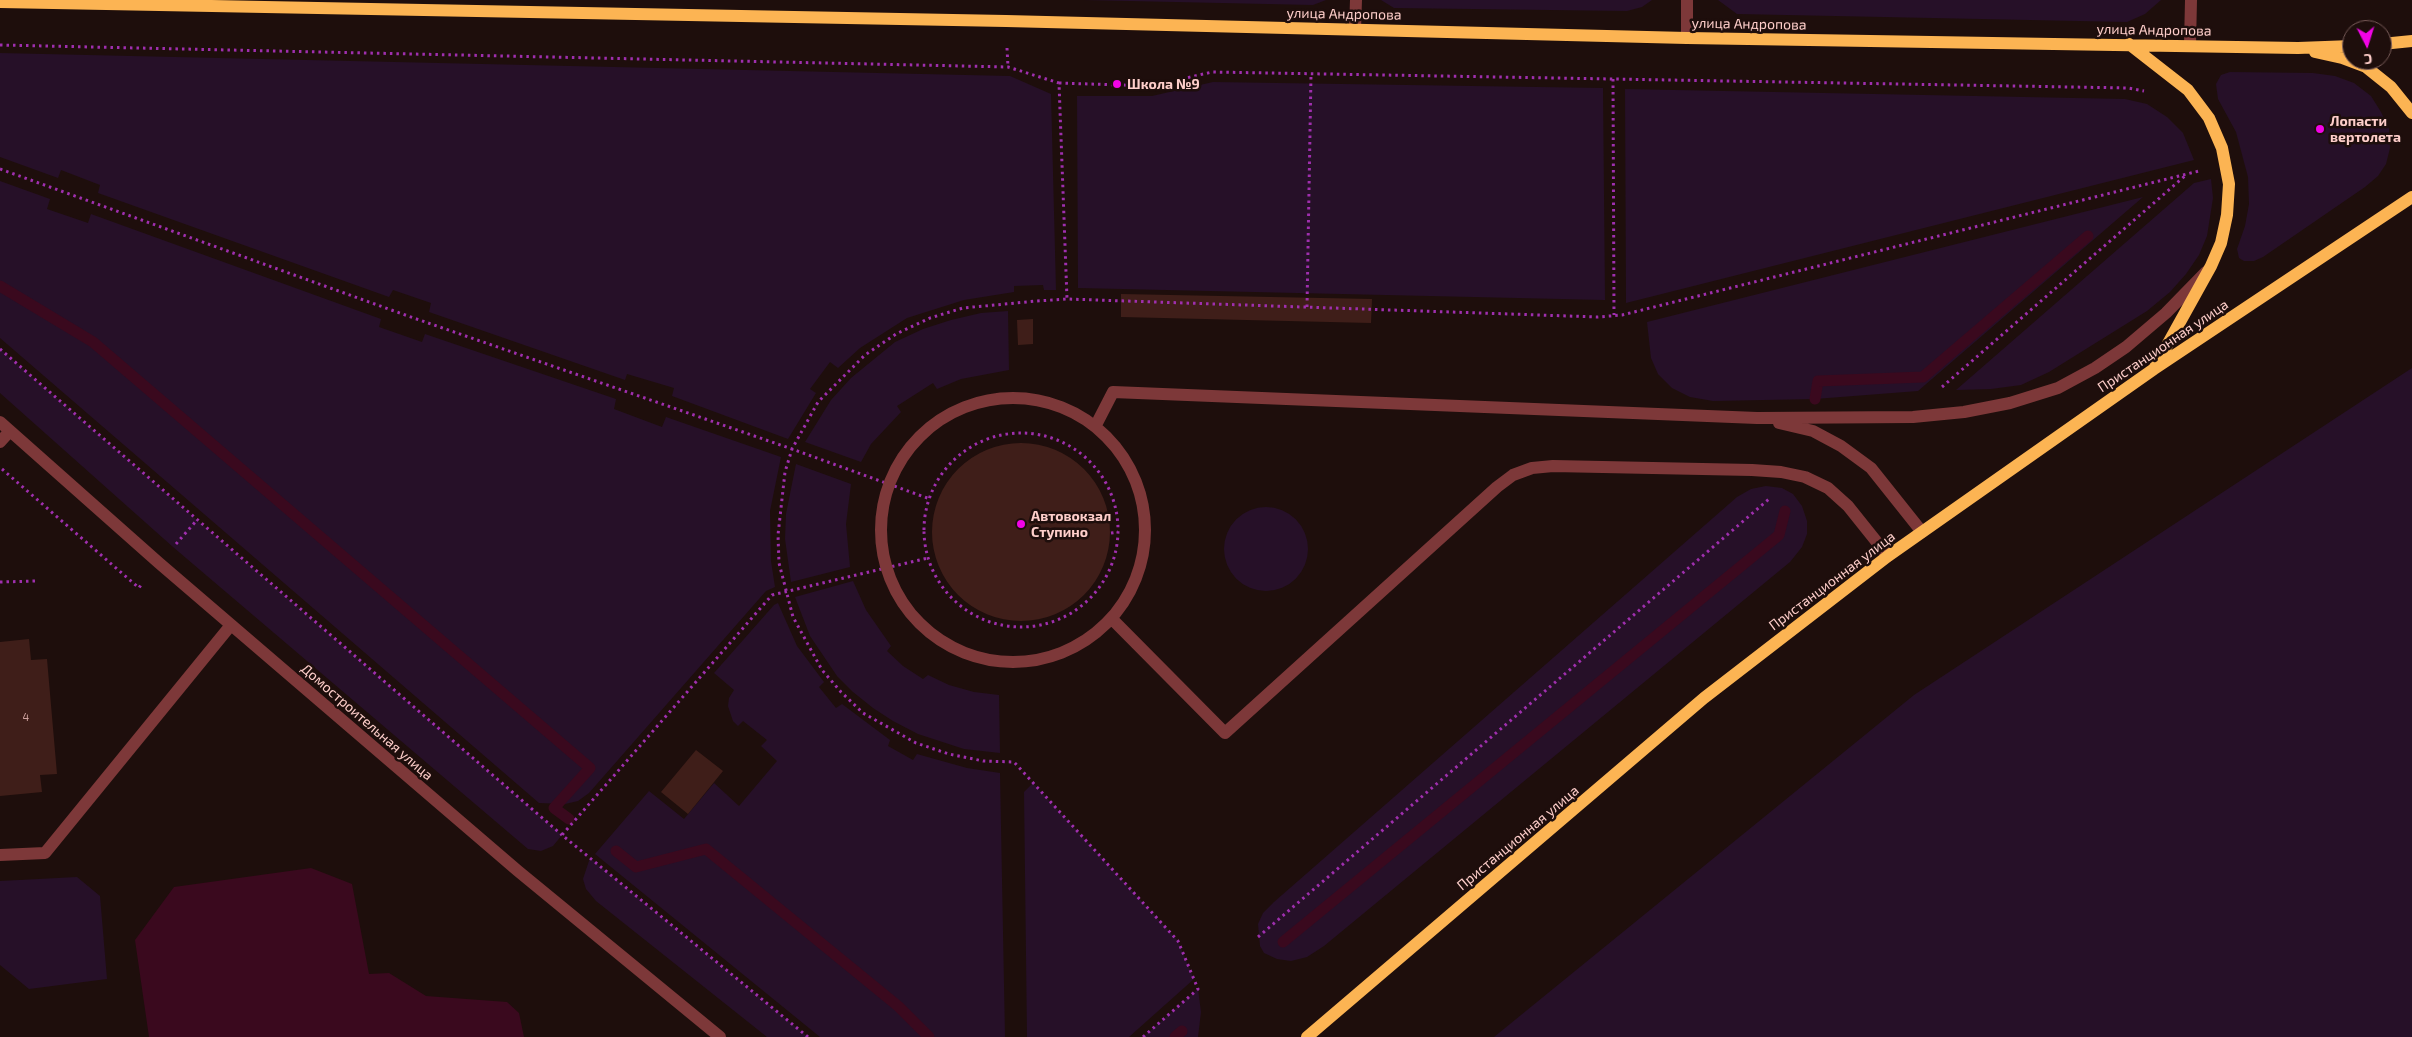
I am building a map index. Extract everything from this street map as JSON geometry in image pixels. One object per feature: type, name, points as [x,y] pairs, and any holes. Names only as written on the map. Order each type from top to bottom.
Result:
[{"type":"main road","name":"улица Андропова","points":[[0,2],[1355,29],[1687,38],[2298,48],[2342,46]]},
{"type":"main road","points":[[2392,43],[2412,42]]},
{"type":"main road","points":[[2128,44],[2188,90],[2209,118],[2222,148],[2230,184],[2227,215],[2221,243],[2211,266],[2154,369]]},
{"type":"main road","name":"улица Андропова","points":[[2298,48],[2342,58],[2366,68],[2391,87],[2412,113]]},
{"type":"main road","name":"Пристанционная улица","points":[[1307,1037],[1704,698],[1888,556],[2154,369],[2412,198]]},
{"type":"street","points":[[1355,29],[1356,0]]},
{"type":"street","points":[[1687,0],[1687,38]]},
{"type":"street","points":[[2190,45],[2191,0]]},
{"type":"street","points":[[1096,425],[1113,392],[1757,418],[1913,417],[1964,412],[2010,403],[2058,388],[2095,368],[2126,347],[2166,313],[2211,266]]},
{"type":"street","points":[[1016,396],[1058,404],[1096,425],[1125,457],[1143,497],[1146,540],[1136,582],[1112,619],[1078,646],[1038,661],[994,662],[956,650],[923,628],[898,597],[885,568],[879,521],[887,484],[908,447],[937,420],[973,402],[1016,396]]},
{"type":"street","points":[[1757,418],[1812,431],[1842,446],[1871,468],[1922,532]]},
{"type":"street","name":"Домостроительная улица","points":[[0,422],[231,625],[518,871],[720,1037]]},
{"type":"street","points":[[0,442],[10,431]]},
{"type":"street","points":[[1112,619],[1226,733],[1497,487],[1513,475],[1532,468],[1553,466],[1752,470],[1805,477],[1828,488],[1848,506],[1888,556]]},
{"type":"street","points":[[0,855],[45,853],[231,625]]},
{"type":"path","points":[[0,45],[1008,67],[1059,83],[1152,86],[1212,72],[2128,88],[2153,95]]},
{"type":"path","points":[[1307,307],[1311,74]]},
{"type":"path","points":[[1613,79],[1614,315]]},
{"type":"path","points":[[1059,83],[1068,299]]},
{"type":"path","points":[[0,169],[408,316],[792,449],[930,499]]},
{"type":"path","points":[[1143,1037],[1198,989],[1178,941],[1014,762],[983,761],[949,754],[916,743],[864,712],[841,692],[822,670],[793,617],[779,563],[778,536],[780,503],[792,449],[818,402],[865,355],[896,334],[930,318],[963,308],[1000,303],[1068,299],[1598,317],[1614,315],[1639,311],[2208,169]]},
{"type":"path","points":[[1936,393],[2186,174]]},
{"type":"path","points":[[0,349],[562,835],[808,1037]]},
{"type":"path","points":[[1031,433],[1061,440],[1086,457],[1106,480],[1117,509],[1119,539],[1112,569],[1095,594],[1072,614],[1044,625],[1013,627],[986,621],[962,608],[943,588],[928,558],[924,537],[926,509],[930,499],[936,483],[952,461],[974,445],[1000,435],[1031,433]]},
{"type":"path","points":[[1258,937],[1795,475]]},
{"type":"path","points":[[1111,533],[1118,532]]},
{"type":"path","points":[[562,835],[772,595],[928,558]]},
{"type":"path","points":[[0,582],[36,581]]},
{"type":"shaded area","points":[[1083,0],[1326,0],[1313,5]]},
{"type":"shaded area","points":[[1381,0],[1652,0],[1642,7],[1627,11],[1394,8]]},
{"type":"shaded area","points":[[1718,0],[2161,0],[2145,14],[2127,22],[1737,14]]},
{"type":"shaded area","points":[[0,53],[1010,76],[1051,94],[1056,290],[1044,290],[1043,285],[1014,286],[1014,292],[964,300],[907,318],[860,348],[838,368],[830,362],[810,389],[816,393],[788,439],[672,396],[674,388],[627,374],[625,380],[429,312],[431,303],[393,290],[389,297],[98,193],[100,185],[61,170],[58,178],[0,157]]},
{"type":"shaded area","points":[[2230,72],[2313,73],[2335,76],[2354,83],[2371,96],[2389,129],[2390,148],[2386,164],[2378,176],[2365,187],[2263,257],[2254,261],[2244,261],[2239,258],[2237,249],[2245,226],[2249,204],[2248,177],[2236,132],[2218,99],[2216,84],[2221,75]]},
{"type":"shaded area","points":[[1213,82],[1603,88],[1605,300],[1078,288],[1077,96],[1152,96]]},
{"type":"shaded area","points":[[1625,89],[2125,99],[2147,104],[2167,117],[2183,133],[2194,160],[1626,303]]},
{"type":"shaded area","points":[[2211,179],[2213,198],[2207,236],[2199,255],[2170,292],[2147,311],[2049,372],[2021,385],[1991,389],[1956,390],[2194,183]]},
{"type":"shaded area","points":[[0,181],[50,199],[47,209],[88,223],[91,214],[381,319],[379,327],[422,342],[425,334],[616,399],[614,409],[662,427],[666,417],[781,457],[770,511],[771,561],[775,587],[766,591],[589,793],[578,801],[565,804],[539,803],[0,338]]},
{"type":"shaded area","points":[[2143,197],[1918,391],[1815,399],[1713,401],[1690,397],[1672,388],[1658,374],[1651,358],[1647,322]]},
{"type":"shaded area","points":[[1008,311],[1009,370],[961,379],[937,389],[933,383],[897,406],[901,412],[871,444],[861,462],[805,442],[831,400],[851,378],[895,342],[923,329],[951,320],[981,313]]},
{"type":"shaded area","points":[[0,349],[562,835],[553,846],[541,851],[528,849],[173,547],[0,393]]},
{"type":"shaded area","points":[[2412,368],[2412,1037],[1494,1037],[1914,695]]},
{"type":"shaded area","points":[[796,464],[851,484],[846,524],[850,567],[791,582],[785,539],[786,514]]},
{"type":"shaded area","points":[[1766,486],[1782,488],[1793,494],[1802,506],[1807,521],[1807,534],[1802,547],[1790,562],[1324,946],[1307,957],[1291,961],[1277,959],[1264,953],[1260,946],[1258,924],[1263,913],[1274,902],[1737,497],[1751,489]]},
{"type":"shaded area","points":[[1258,507],[1274,507],[1290,514],[1301,525],[1308,541],[1305,565],[1296,579],[1290,584],[1274,591],[1258,591],[1242,584],[1231,573],[1224,557],[1224,541],[1231,525],[1242,514]]},
{"type":"shaded area","points":[[853,581],[866,610],[891,646],[887,651],[903,666],[923,679],[928,675],[949,685],[974,692],[999,695],[1000,753],[964,749],[918,734],[873,708],[837,676],[810,636],[795,597]]},
{"type":"shaded area","points":[[778,603],[797,646],[824,682],[819,687],[836,708],[842,704],[890,740],[888,746],[913,760],[917,754],[967,768],[1000,773],[1005,1037],[820,1037],[595,854],[649,791],[684,819],[714,783],[739,806],[777,761],[761,746],[767,740],[743,721],[738,726],[733,721],[728,706],[729,698],[734,690],[714,673],[774,605]]},
{"type":"shaded area","points":[[1033,783],[1178,941],[1194,979],[1129,1037],[1027,1037],[1024,792]]},
{"type":"shaded area","points":[[590,858],[808,1037],[767,1037],[596,901],[586,889],[583,879]]},
{"type":"shaded area","points":[[311,868],[352,884],[369,974],[389,973],[426,996],[507,1002],[519,1013],[524,1037],[149,1037],[135,940],[174,887]]},
{"type":"shaded area","points":[[77,877],[100,896],[107,979],[29,989],[0,965],[0,881]]},
{"type":"shaded area","points":[[1198,989],[1201,1012],[1198,1037],[1143,1037]]},
{"type":"building","points":[[1121,294],[1372,299],[1371,323],[1121,317]]},
{"type":"building","points":[[1033,319],[1033,344],[1018,345],[1017,320]]},
{"type":"building","name":"Автовокзал Ступино","points":[[1012,443],[1030,443],[1063,453],[1078,463],[1090,475],[1100,490],[1106,506],[1110,532],[1106,558],[1100,574],[1090,589],[1078,601],[1063,611],[1047,617],[1030,621],[1012,621],[979,611],[964,601],[952,589],[942,574],[936,558],[932,541],[932,523],[942,490],[952,475],[964,463],[979,453],[995,447]]},
{"type":"building","points":[[29,639],[31,660],[47,659],[57,774],[40,775],[42,792],[0,796],[0,642]]},
{"type":"building","points":[[696,750],[723,771],[688,814],[661,792]]},
{"type":"waterway","points":[[1815,399],[1818,381],[1923,377],[2088,236]]},
{"type":"waterway","points":[[0,286],[93,342],[590,768],[554,808],[569,819]]},
{"type":"waterway","points":[[1283,942],[1779,535],[1785,511]]},
{"type":"waterway","points":[[616,851],[636,867],[706,849],[898,1006],[929,1037]]},
{"type":"waterway","points":[[1175,1037],[1182,1031]]},
{"type":"place","name":"Школа №9","points":[[1117,84]]},
{"type":"place","name":"Лопасти вертолета","points":[[2320,129]]},
{"type":"place","name":"Автовокзал Ступино","points":[[1021,524]]}]
